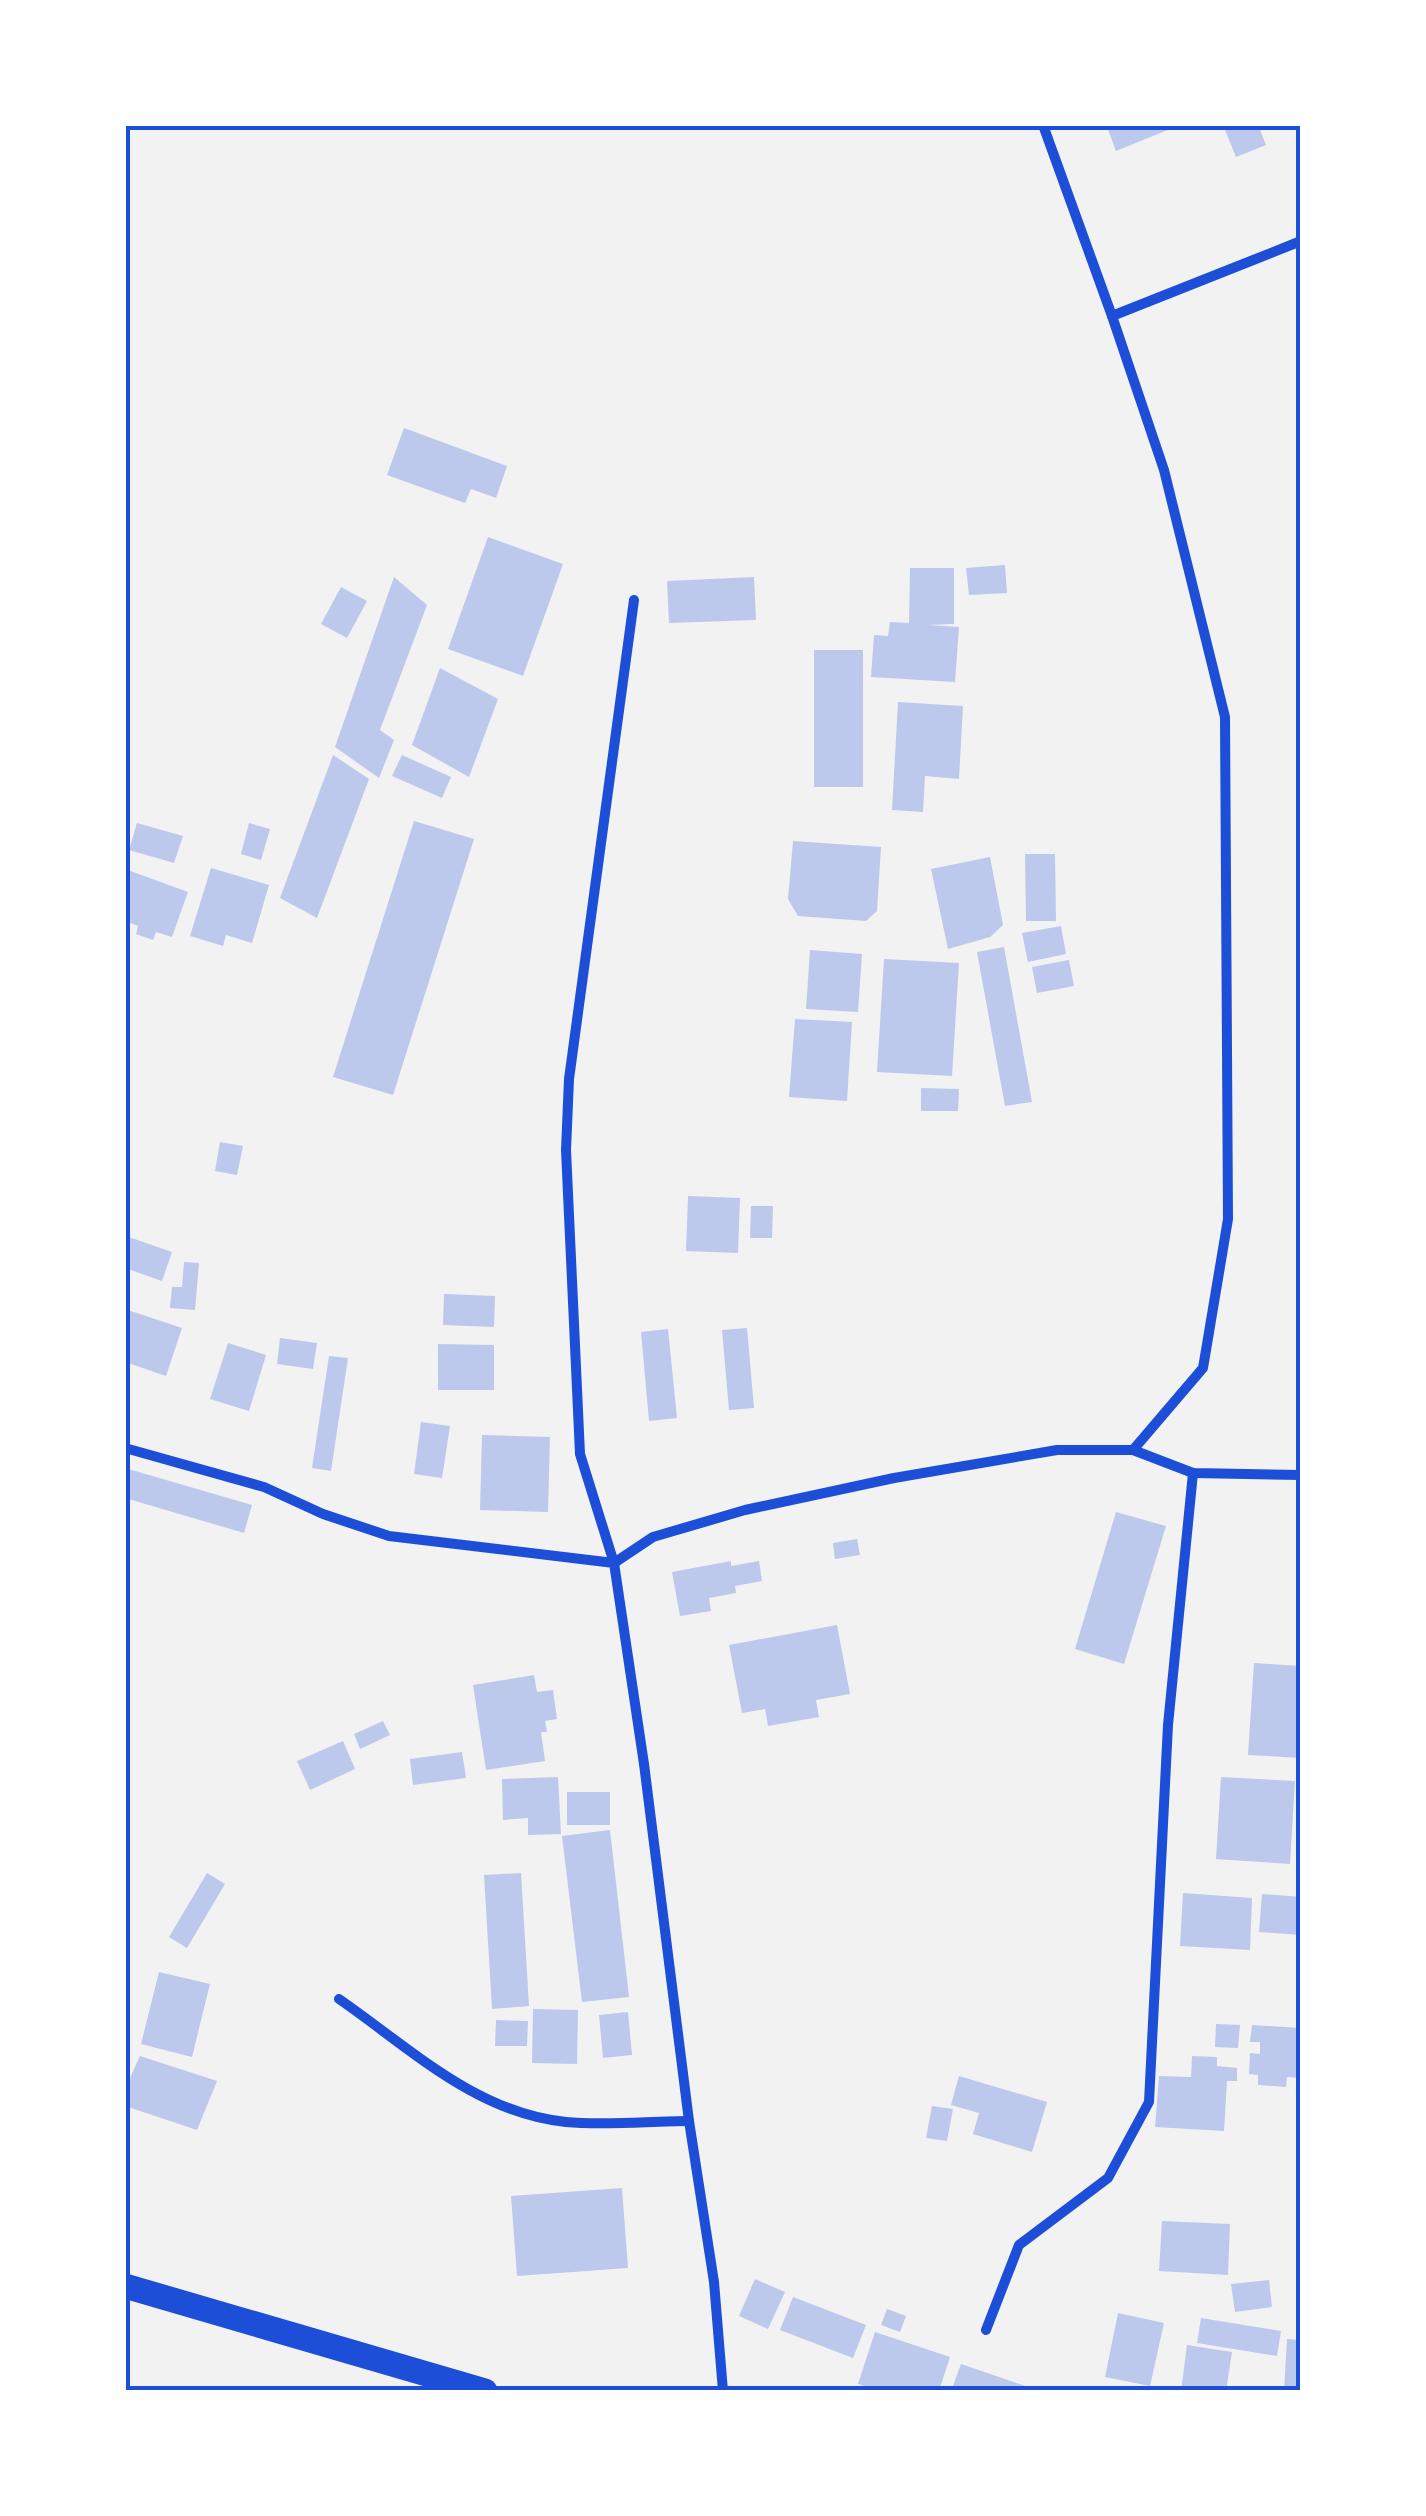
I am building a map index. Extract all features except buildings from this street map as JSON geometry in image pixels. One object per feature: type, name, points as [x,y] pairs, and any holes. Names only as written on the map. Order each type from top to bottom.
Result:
[{"type":"main road","points":[[125,2286],[485,2391]]},
{"type":"street","points":[[1043,125],[1164,470],[1225,717],[1228,1219],[1202,1368],[1133,1450]]},
{"type":"street","points":[[1112,316],[1301,240]]},
{"type":"street","points":[[634,600],[569,1079],[566,1150],[580,1454],[614,1563],[714,2282],[723,2391]]},
{"type":"street","points":[[125,1448],[264,1487],[323,1514],[388,1536],[614,1563],[653,1537],[745,1510],[894,1478],[1057,1450],[1133,1450],[1193,1473],[1301,1475]]},
{"type":"street","points":[[986,2330],[1019,2245],[1108,2178],[1149,2102],[1168,1725],[1193,1473]]},
{"type":"street","points":[[339,1998],[428,2066],[510,2110],[566,2122],[690,2121]]}]
